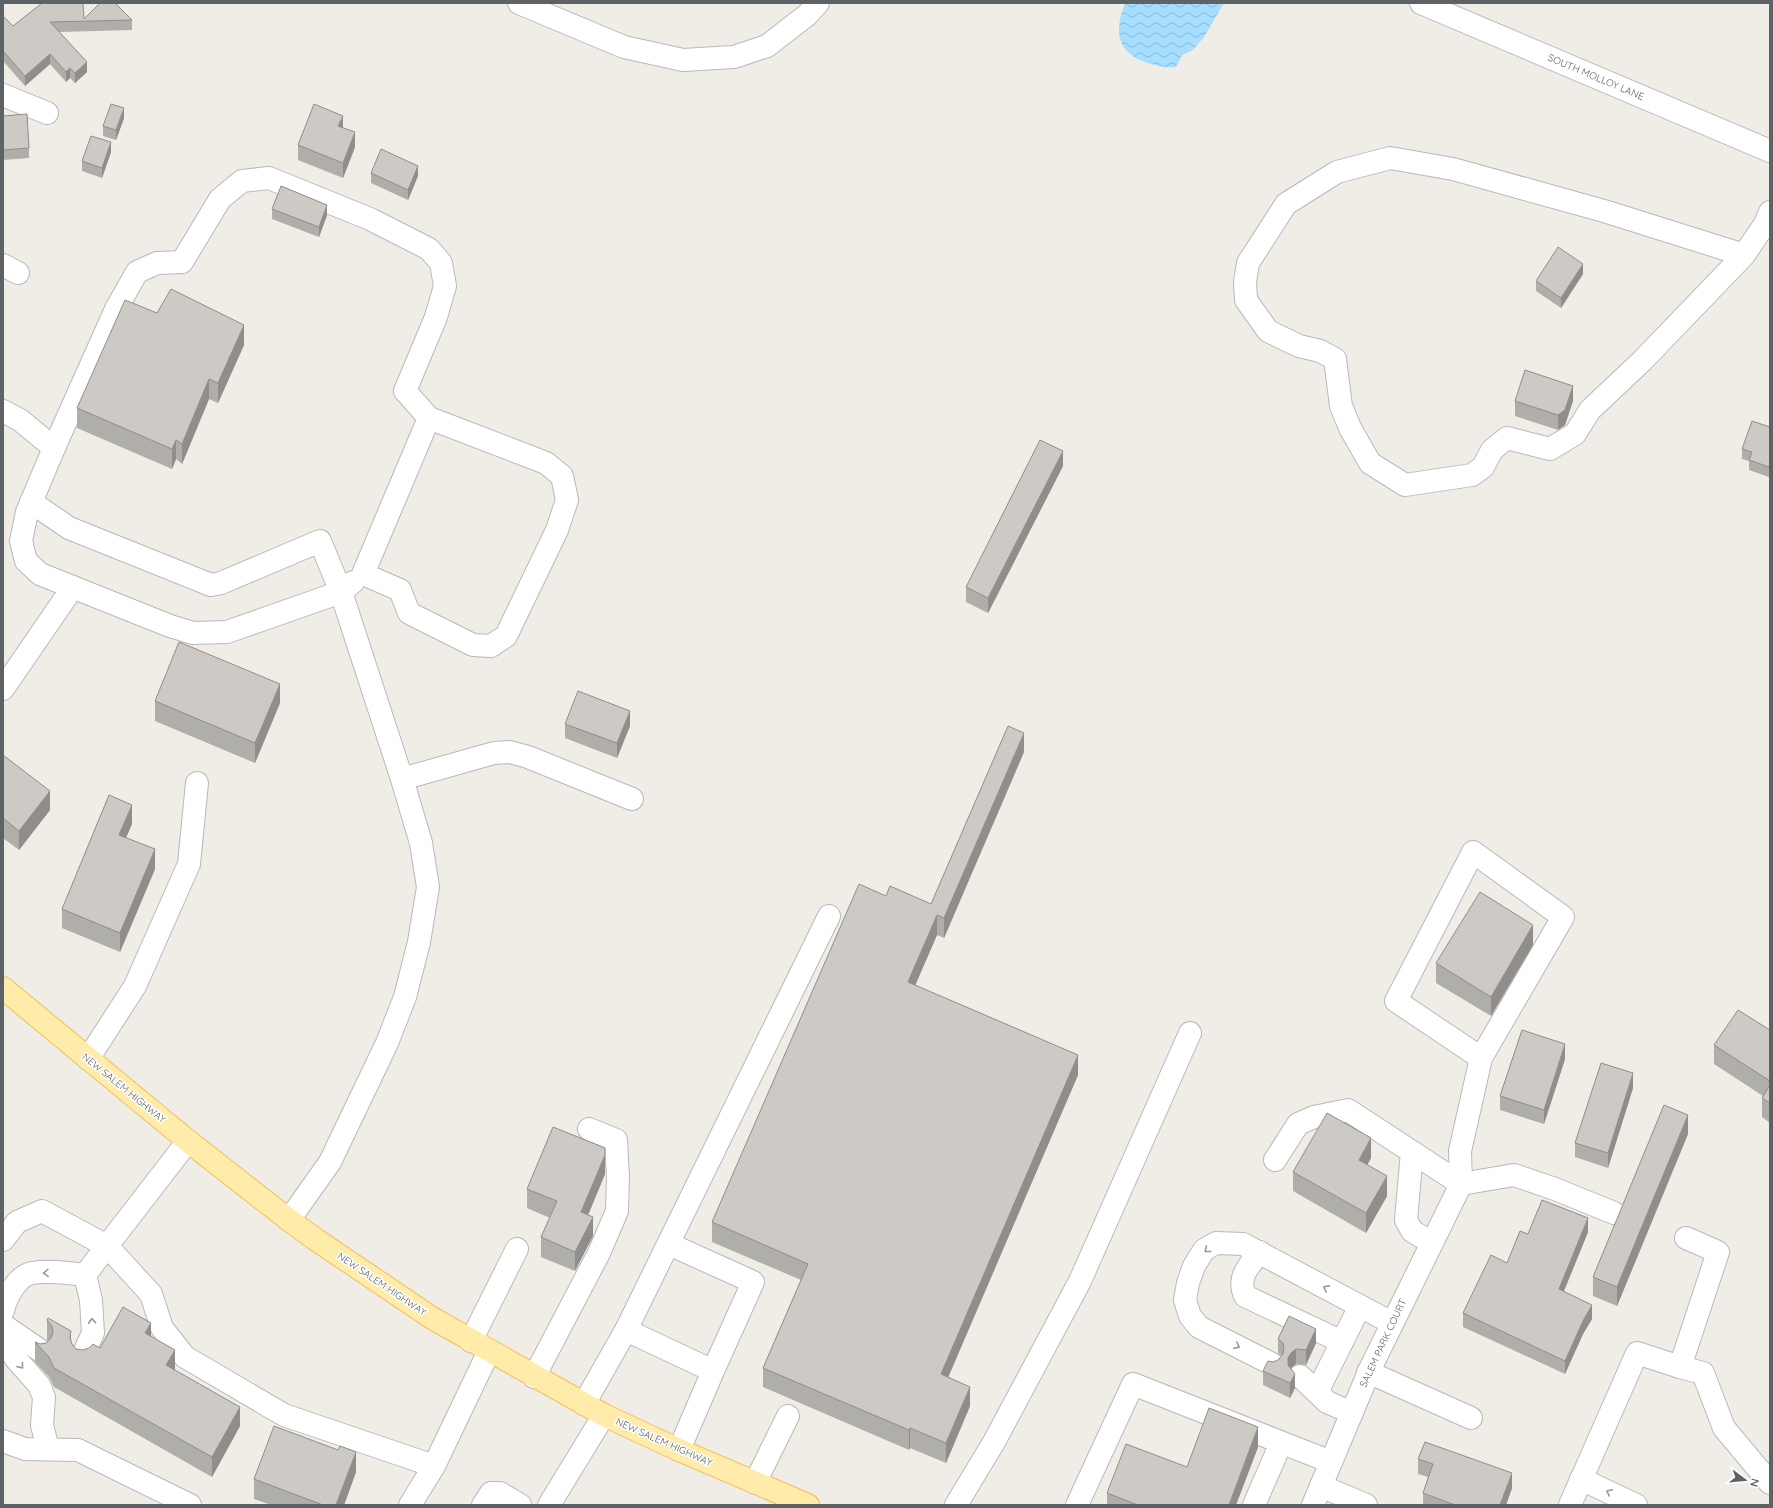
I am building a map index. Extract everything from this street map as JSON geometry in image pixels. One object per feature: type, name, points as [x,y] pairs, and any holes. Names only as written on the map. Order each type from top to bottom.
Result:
[{"type":"main road","name":"NEW SALEM HIGHWAY","points":[[3,988],[188,1141],[289,1220],[314,1239],[419,1309],[534,1377],[604,1415],[679,1450],[808,1505]]},
{"type":"street","points":[[518,3],[624,47],[682,60],[734,57],[767,46],[807,15],[818,3]]},
{"type":"street","name":"SOUTH MOLLOY LANE","points":[[1421,3],[1770,151]]},
{"type":"street","points":[[3,95],[47,113]]},
{"type":"street","points":[[1744,255],[1604,211],[1453,169],[1390,158],[1337,172],[1286,204],[1248,263],[1245,282],[1246,300],[1268,332],[1299,346],[1320,351],[1336,359],[1341,406],[1350,428],[1370,463],[1405,485],[1472,474],[1483,467],[1492,450],[1507,438],[1550,449],[1575,434],[1590,410],[1642,361],[1744,255],[1765,224],[1770,212]]},
{"type":"street","points":[[363,574],[400,590],[409,613],[473,645],[491,646],[506,636],[557,530],[567,500],[562,476],[546,463],[429,418],[405,391],[436,317],[445,286],[441,264],[429,249],[370,219],[270,178],[242,181],[220,199],[182,262],[157,263],[137,272],[116,309],[54,448],[27,512],[21,540],[26,561],[40,574],[170,626],[193,633],[227,632],[341,592],[363,574],[429,418]]},
{"type":"street","points":[[3,411],[20,420],[54,448]]},
{"type":"street","points":[[31,502],[69,528],[211,585],[221,583],[320,541],[341,592],[402,779],[420,843],[428,887],[419,942],[405,997],[387,1043],[330,1162],[289,1220]]},
{"type":"street","points":[[3,689],[73,587]]},
{"type":"street","points":[[402,779],[494,753],[510,752],[528,757],[632,798]]},
{"type":"street","points":[[88,1059],[135,986],[189,864],[197,783]]},
{"type":"street","points":[[1461,1184],[1460,1150],[1481,1058],[1564,917],[1473,852],[1396,1001],[1481,1058]]},
{"type":"street","points":[[584,1404],[626,1330],[829,916]]},
{"type":"street","points":[[956,1505],[994,1442],[1080,1281],[1190,1033]]},
{"type":"street","points":[[1275,1160],[1298,1124],[1314,1116],[1348,1110],[1461,1184],[1514,1175],[1555,1189],[1614,1213]]},
{"type":"street","points":[[534,1377],[599,1253],[617,1211],[618,1177],[616,1140],[589,1129]]},
{"type":"street","points":[[85,1275],[188,1141]]},
{"type":"street","points":[[1412,1152],[1406,1220],[1412,1231],[1432,1242]]},
{"type":"street","name":"SALEM PARK COURT","points":[[1317,1496],[1368,1372],[1461,1184]]},
{"type":"street","points":[[3,1240],[17,1222],[42,1211],[107,1246],[151,1294],[162,1328],[186,1357],[284,1415],[434,1466]]},
{"type":"street","points":[[1680,1367],[1718,1252],[1686,1238]]},
{"type":"street","points":[[1272,1364],[1199,1328],[1190,1316],[1185,1300],[1188,1283],[1194,1266],[1204,1250],[1216,1243],[1243,1244],[1254,1259],[1360,1306],[1392,1323]]},
{"type":"street","points":[[669,1244],[753,1282],[679,1450]]},
{"type":"street","points":[[410,1505],[434,1466],[516,1249]]},
{"type":"street","points":[[1254,1259],[1243,1278],[1242,1287],[1245,1296],[1342,1342]]},
{"type":"street","points":[[3,1311],[5,1300],[18,1282],[31,1273],[85,1275]]},
{"type":"street","points":[[82,1357],[93,1333],[91,1300],[85,1275]]},
{"type":"street","points":[[1317,1392],[1360,1306]]},
{"type":"street","points":[[3,1325],[41,1351]]},
{"type":"street","points":[[626,1330],[713,1371]]},
{"type":"street","points":[[3,1332],[4,1339],[16,1359],[38,1386],[48,1392],[42,1425],[48,1449]]},
{"type":"street","points":[[1570,1505],[1637,1353],[1703,1373],[1724,1428],[1770,1482]]},
{"type":"street","points":[[1368,1372],[1471,1418]]},
{"type":"street","points":[[1300,1376],[1327,1402],[1352,1413]]},
{"type":"street","points":[[1078,1505],[1133,1384],[1331,1462]]},
{"type":"street","points":[[549,1505],[604,1415]]},
{"type":"street","points":[[755,1483],[788,1416]]},
{"type":"street","points":[[3,1441],[25,1449],[78,1450],[190,1505]]},
{"type":"street","points":[[1254,1505],[1281,1443]]},
{"type":"street","points":[[1581,1479],[1636,1505]]},
{"type":"street","points":[[483,1505],[491,1493],[500,1493],[520,1505]]},
{"type":"street","points":[[1317,1496],[1366,1505]]},
{"type":"water","points":[[1125,3],[1224,3],[1204,37],[1193,50],[1182,55],[1176,67],[1166,67],[1137,59],[1124,47],[1120,40],[1119,23]]},
{"type":"building","points":[[42,3],[83,3],[84,19],[100,3],[115,3],[132,20],[50,22],[87,62],[75,73],[70,68],[66,72],[50,54],[25,76],[3,51],[3,16],[13,26]]},
{"type":"building","points":[[111,104],[124,108],[116,130],[103,126]]},
{"type":"building","points":[[314,104],[343,116],[338,126],[355,132],[343,163],[298,145]]},
{"type":"building","points":[[27,114],[29,148],[3,150],[3,116]]},
{"type":"building","points":[[91,136],[111,142],[102,168],[82,161]]},
{"type":"building","points":[[381,149],[418,166],[408,190],[371,173]]},
{"type":"building","points":[[281,186],[327,205],[319,227],[272,209]]},
{"type":"building","points":[[1558,247],[1583,264],[1561,298],[1536,281]]},
{"type":"building","points":[[171,289],[244,325],[218,383],[209,379],[182,444],[176,440],[172,449],[77,408],[125,300],[157,313]]},
{"type":"building","points":[[1525,370],[1573,386],[1565,410],[1558,415],[1515,401]]},
{"type":"building","points":[[1752,421],[1770,427],[1769,467],[1749,460],[1752,452],[1742,449]]},
{"type":"building","points":[[1040,440],[1063,451],[988,598],[966,587]]},
{"type":"building","points":[[179,642],[280,684],[255,743],[155,701]]},
{"type":"building","points":[[578,691],[630,711],[617,743],[565,724]]},
{"type":"building","points":[[1008,726],[1024,733],[944,918],[937,915],[908,982],[1078,1055],[941,1374],[970,1387],[946,1443],[910,1428],[909,1430],[763,1368],[808,1264],[712,1222],[859,884],[886,896],[890,886],[931,904]]},
{"type":"building","points":[[3,755],[50,791],[19,831],[3,818]]},
{"type":"building","points":[[109,795],[132,805],[119,835],[155,849],[120,933],[62,909]]},
{"type":"building","points":[[1480,892],[1533,925],[1491,997],[1436,963]]},
{"type":"building","points":[[1738,1010],[1770,1030],[1770,1081],[1714,1045]]},
{"type":"building","points":[[1522,1030],[1565,1044],[1544,1110],[1500,1096]]},
{"type":"building","points":[[1601,1063],[1633,1073],[1608,1153],[1575,1143]]},
{"type":"building","points":[[1770,1085],[1770,1103],[1762,1098]]},
{"type":"building","points":[[1664,1105],[1688,1115],[1617,1287],[1593,1277]]},
{"type":"building","points":[[1327,1113],[1371,1138],[1359,1160],[1387,1176],[1366,1213],[1293,1172]]},
{"type":"building","points":[[553,1127],[605,1148],[605,1155],[581,1212],[593,1217],[575,1252],[541,1237],[557,1201],[527,1189]]},
{"type":"building","points":[[1542,1200],[1588,1218],[1559,1289],[1592,1305],[1565,1361],[1463,1313],[1491,1255],[1507,1263],[1520,1231],[1528,1234]]},
{"type":"building","points":[[123,1307],[151,1323],[145,1333],[175,1350],[166,1365],[240,1407],[212,1457],[54,1368],[49,1357],[35,1342],[40,1344],[46,1343],[51,1338],[53,1332],[52,1326],[47,1320],[48,1318],[71,1331],[70,1338],[76,1349],[83,1350],[89,1348],[93,1344],[100,1348]]},
{"type":"building","points":[[1289,1316],[1316,1329],[1306,1350],[1296,1349],[1288,1358],[1288,1365],[1295,1374],[1290,1383],[1263,1371],[1268,1361],[1273,1362],[1278,1360],[1283,1354],[1283,1343],[1278,1339]]},
{"type":"building","points":[[1209,1408],[1258,1427],[1229,1505],[1138,1505],[1107,1493],[1126,1444],[1187,1467]]},
{"type":"building","points":[[274,1426],[338,1450],[340,1446],[356,1452],[336,1505],[323,1505],[254,1479]]},
{"type":"building","points":[[1425,1442],[1512,1473],[1500,1505],[1455,1505],[1423,1493],[1433,1464],[1418,1459]]}]
